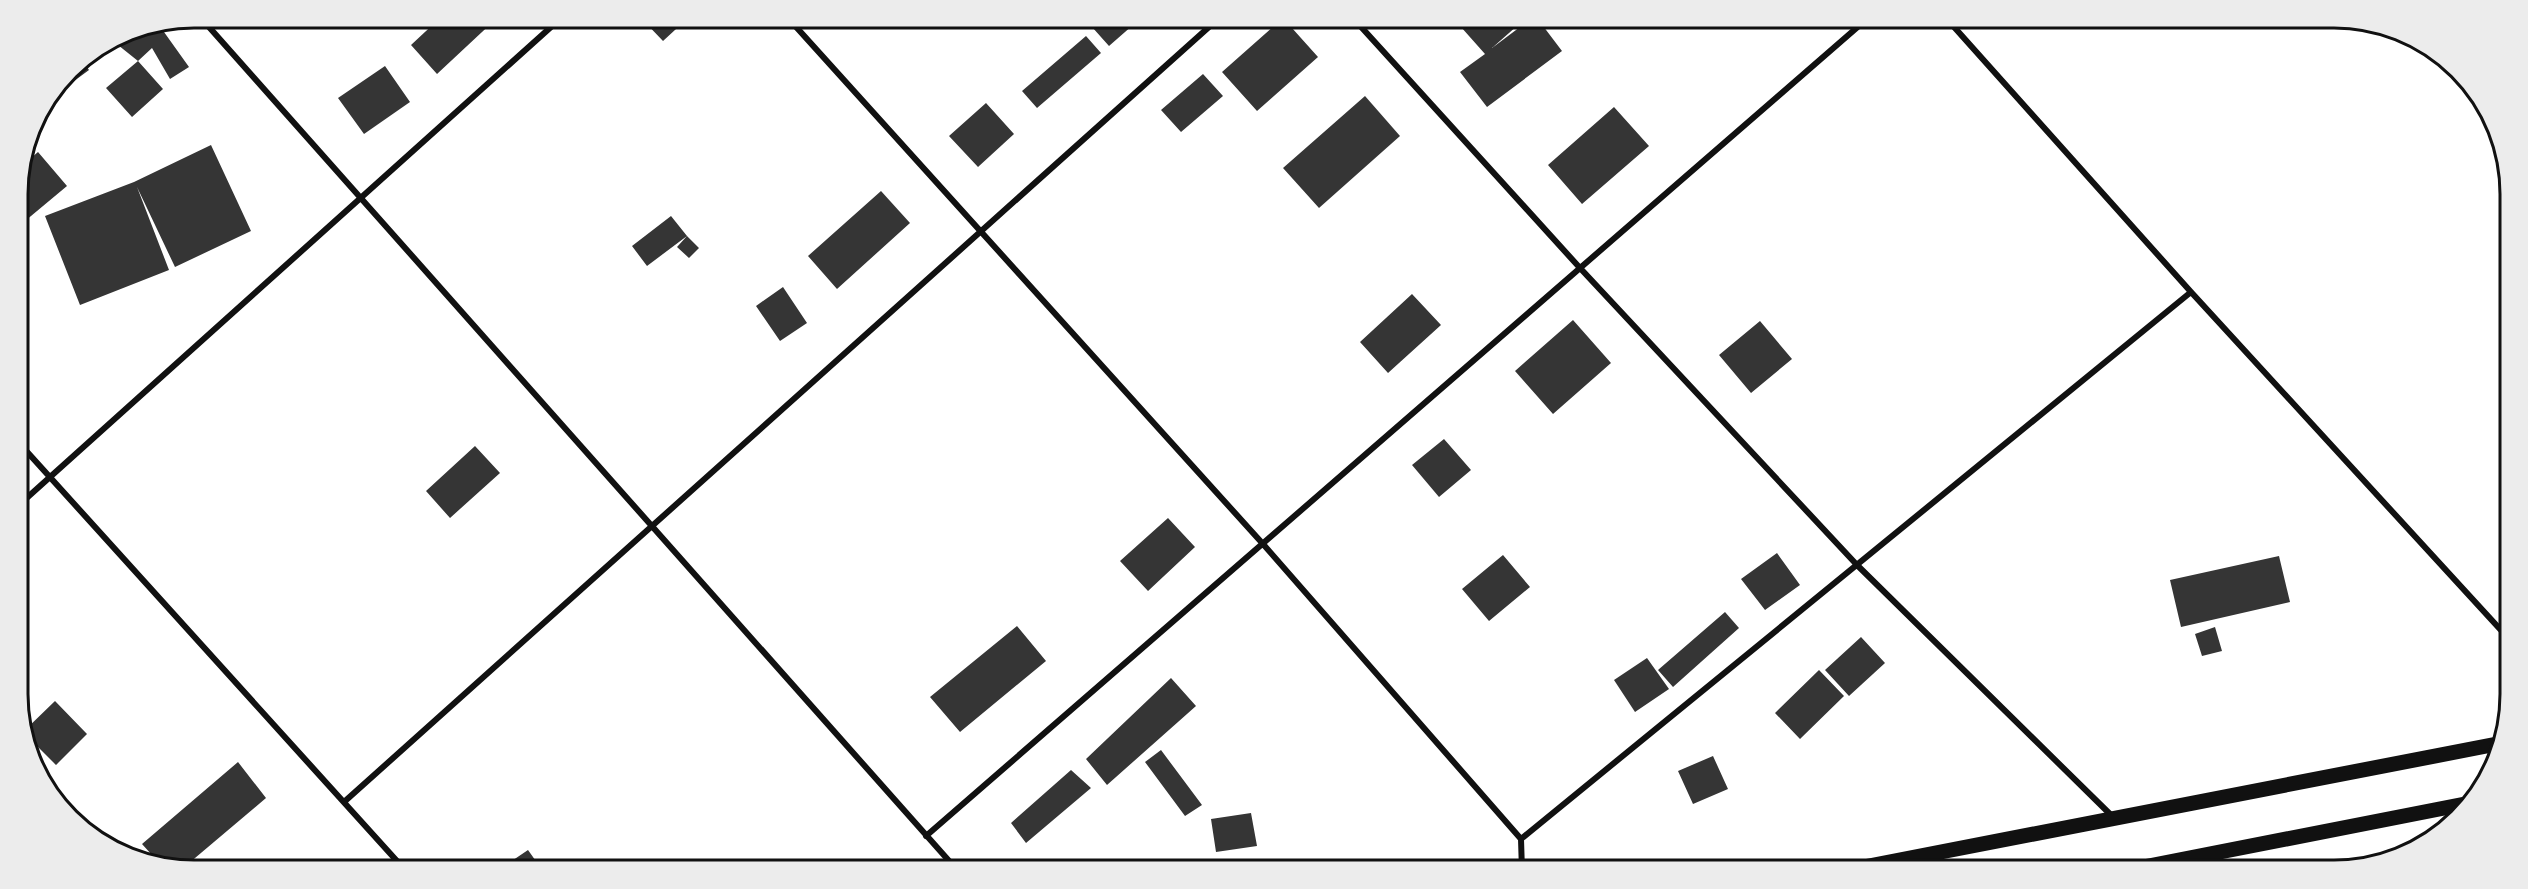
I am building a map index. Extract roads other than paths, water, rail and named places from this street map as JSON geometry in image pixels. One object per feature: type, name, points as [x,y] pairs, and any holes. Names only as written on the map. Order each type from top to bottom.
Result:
[{"type":"main road","points":[[1900,860],[2492,745]]},
{"type":"main road","points":[[2179,860],[2457,806]]},
{"type":"street","points":[[1362,28],[1580,268],[1857,565],[2115,818]]},
{"type":"street","points":[[926,836],[1856,28]]},
{"type":"street","points":[[1955,28],[2191,292],[2500,629]]},
{"type":"street","points":[[211,29],[948,860]]},
{"type":"street","points":[[28,496],[549,29]]},
{"type":"street","points":[[798,29],[1263,544],[1521,839],[1522,860]]},
{"type":"street","points":[[344,802],[1207,29]]},
{"type":"street","points":[[1521,839],[2191,292]]},
{"type":"street","points":[[28,453],[396,860]]}]
